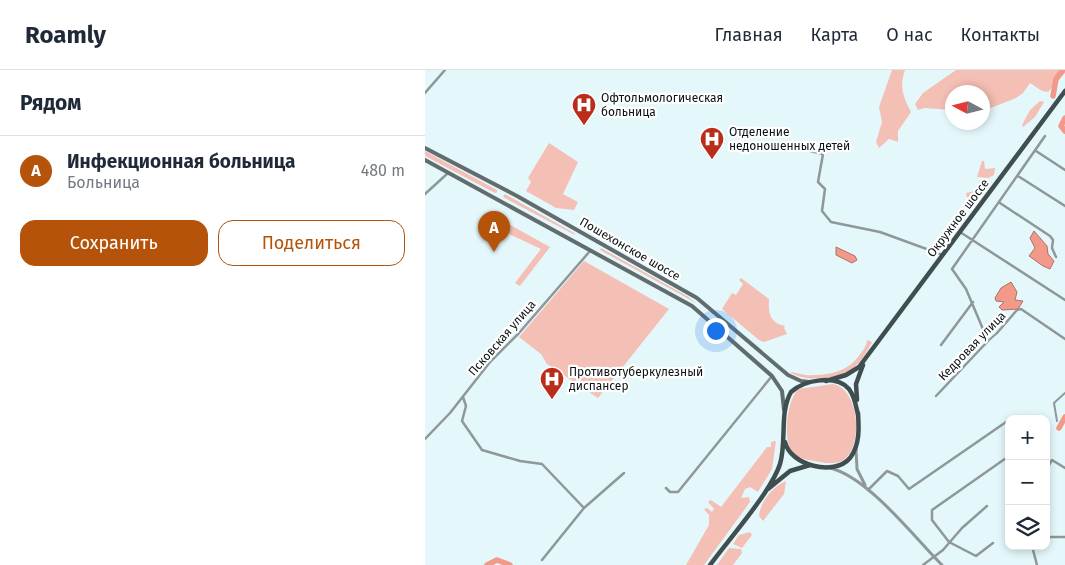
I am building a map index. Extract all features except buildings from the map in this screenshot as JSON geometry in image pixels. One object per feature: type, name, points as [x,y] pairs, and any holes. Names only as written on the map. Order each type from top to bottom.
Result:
[{"type":"main road","name":"Окружное шоссе","points":[[826,381],[853,372],[866,358],[1065,91]]},
{"type":"main road","name":"Пошехонское шоссе","points":[[425,148],[504,189],[703,302],[790,376],[801,381],[813,382]]},
{"type":"main road","name":"Пошехонское шоссе","points":[[425,160],[574,240],[698,310],[772,376],[781,391],[785,415]]},
{"type":"main road","points":[[498,199],[504,189]]},
{"type":"main road","points":[[574,240],[579,231]]},
{"type":"main road","points":[[698,310],[703,302]]},
{"type":"main road","name":"Окружное шоссе","points":[[858,415],[849,389],[838,382],[813,382],[791,392],[785,415],[787,448],[793,457],[813,465],[825,467],[845,462],[852,455],[857,443],[858,415],[855,386],[866,358]]},
{"type":"main road","name":"Окружное шоссе","points":[[710,565],[762,496],[779,467],[785,438]]},
{"type":"main road","name":"Окружное шоссе","points":[[762,496],[789,471],[813,465]]},
{"type":"street","points":[[425,93],[445,70]]},
{"type":"street","points":[[988,341],[973,302],[952,269],[1000,203],[1045,136]]},
{"type":"street","points":[[806,150],[823,154],[817,182],[825,189],[822,210],[831,222],[880,232],[943,255]]},
{"type":"street","points":[[1036,151],[1065,170]]},
{"type":"street","points":[[425,194],[450,172]]},
{"type":"street","points":[[1018,176],[1065,206]]},
{"type":"street","points":[[1000,203],[1050,236],[1056,257]]},
{"type":"street","points":[[960,232],[1065,300]]},
{"type":"street","name":"Псковская улица","points":[[425,439],[591,250]]},
{"type":"street","points":[[941,344],[973,302]]},
{"type":"street","name":"Кедровая улица","points":[[936,396],[1017,310],[1021,309],[1065,339]]},
{"type":"street","points":[[666,488],[670,492],[678,492],[772,376]]},
{"type":"street","points":[[1057,420],[1054,403],[1065,393]]},
{"type":"street","points":[[463,396],[466,406],[462,421],[477,447],[486,452],[542,464],[584,508]]},
{"type":"street","points":[[867,489],[887,471],[898,476],[909,489],[1005,423]]},
{"type":"street","points":[[857,443],[856,464],[867,489]]},
{"type":"street","points":[[993,544],[976,556],[949,542],[932,520],[932,510],[1005,459]]},
{"type":"street","points":[[1050,463],[1052,460],[1065,468]]},
{"type":"street","points":[[825,467],[843,472],[867,489],[942,565]]},
{"type":"street","points":[[542,560],[584,508],[624,473]]},
{"type":"street","points":[[923,565],[987,506]]},
{"type":"street","points":[[1050,536],[1065,537]]},
{"type":"street","points":[[1033,550],[1037,565]]},
{"type":"shaded area","points":[[892,70],[905,70],[902,82],[903,92],[911,112],[898,131],[898,142],[889,139],[879,148],[876,142],[882,122],[879,107]]},
{"type":"shaded area","points":[[956,70],[1065,70],[1065,73],[1048,92],[1042,91],[1030,83],[1023,93],[1016,98],[990,108],[990,85],[945,85],[945,110],[924,108],[918,110],[915,104],[923,93]]},
{"type":"shaded area","points":[[1040,101],[1044,102],[1035,117],[1023,127],[1022,125],[1030,110]]},
{"type":"shaded area","points":[[549,143],[578,162],[563,194],[578,202],[574,210],[556,208],[526,191],[531,182],[528,178]]},
{"type":"shaded area","points":[[425,151],[497,190],[497,192],[495,193],[425,156]]},
{"type":"shaded area","points":[[982,161],[984,161],[985,169],[995,168],[994,175],[988,178],[977,177]]},
{"type":"shaded area","points":[[980,180],[986,185],[974,201],[968,202],[966,193],[975,191]]},
{"type":"shaded area","points":[[505,194],[574,233],[575,235],[503,197]]},
{"type":"shaded area","points":[[492,215],[550,247],[520,286],[515,283],[541,249],[488,224],[487,217]]},
{"type":"shaded area","points":[[1034,231],[1047,246],[1048,254],[1054,261],[1050,269],[1029,256],[1035,248],[1030,238]]},
{"type":"shaded area","points":[[836,247],[855,256],[857,260],[852,263],[836,255]]},
{"type":"shaded area","points":[[601,248],[687,296],[696,303],[600,250]]},
{"type":"shaded area","points":[[584,261],[669,309],[598,398],[547,364],[541,354],[519,337]]},
{"type":"shaded area","points":[[741,278],[769,299],[771,317],[780,325],[785,326],[787,334],[764,342],[759,340],[722,309],[732,293],[736,295],[743,284],[739,280]]},
{"type":"shaded area","points":[[1011,282],[1017,292],[1015,300],[1023,301],[1018,309],[1002,310],[999,307],[1004,302],[996,301],[995,298],[1001,288]]},
{"type":"shaded area","points":[[867,340],[872,342],[863,358],[854,367],[837,376],[811,378],[790,372],[813,375],[841,370],[858,357],[865,347]]},
{"type":"shaded area","points":[[833,384],[842,388],[849,396],[854,407],[856,432],[854,444],[849,454],[842,461],[831,463],[807,460],[791,450],[787,437],[789,409],[799,389]]},
{"type":"shaded area","points":[[776,441],[772,469],[758,492],[750,487],[745,489],[741,498],[749,497],[750,502],[704,565],[686,565],[709,525],[709,515],[704,509],[707,508],[712,512],[714,509],[708,502],[711,500],[721,507],[767,447],[771,447],[771,442]]},
{"type":"shaded area","points":[[786,481],[784,494],[763,521],[759,516],[762,505],[776,487]]},
{"type":"shaded area","points":[[750,532],[752,535],[742,548],[733,544],[739,535]]},
{"type":"shaded area","points":[[729,548],[741,549],[742,553],[733,565],[717,565]]},
{"type":"waterway","points":[[1053,96],[1056,79],[1063,70]]},
{"type":"waterway","points":[[1065,118],[1061,126],[1065,131]]},
{"type":"waterway","points":[[1059,428],[1065,417]]},
{"type":"waterway","points":[[487,565],[497,560],[510,565]]},
{"type":"place","name":"Офтольмологическая больница","points":[[584,126]]},
{"type":"place","name":"Отделение недоношенных детей","points":[[712,160]]},
{"type":"place","name":"Инфекционная больница","points":[[494,252]]},
{"type":"place","name":"Противотуберкулезный диспансер","points":[[552,400]]}]
